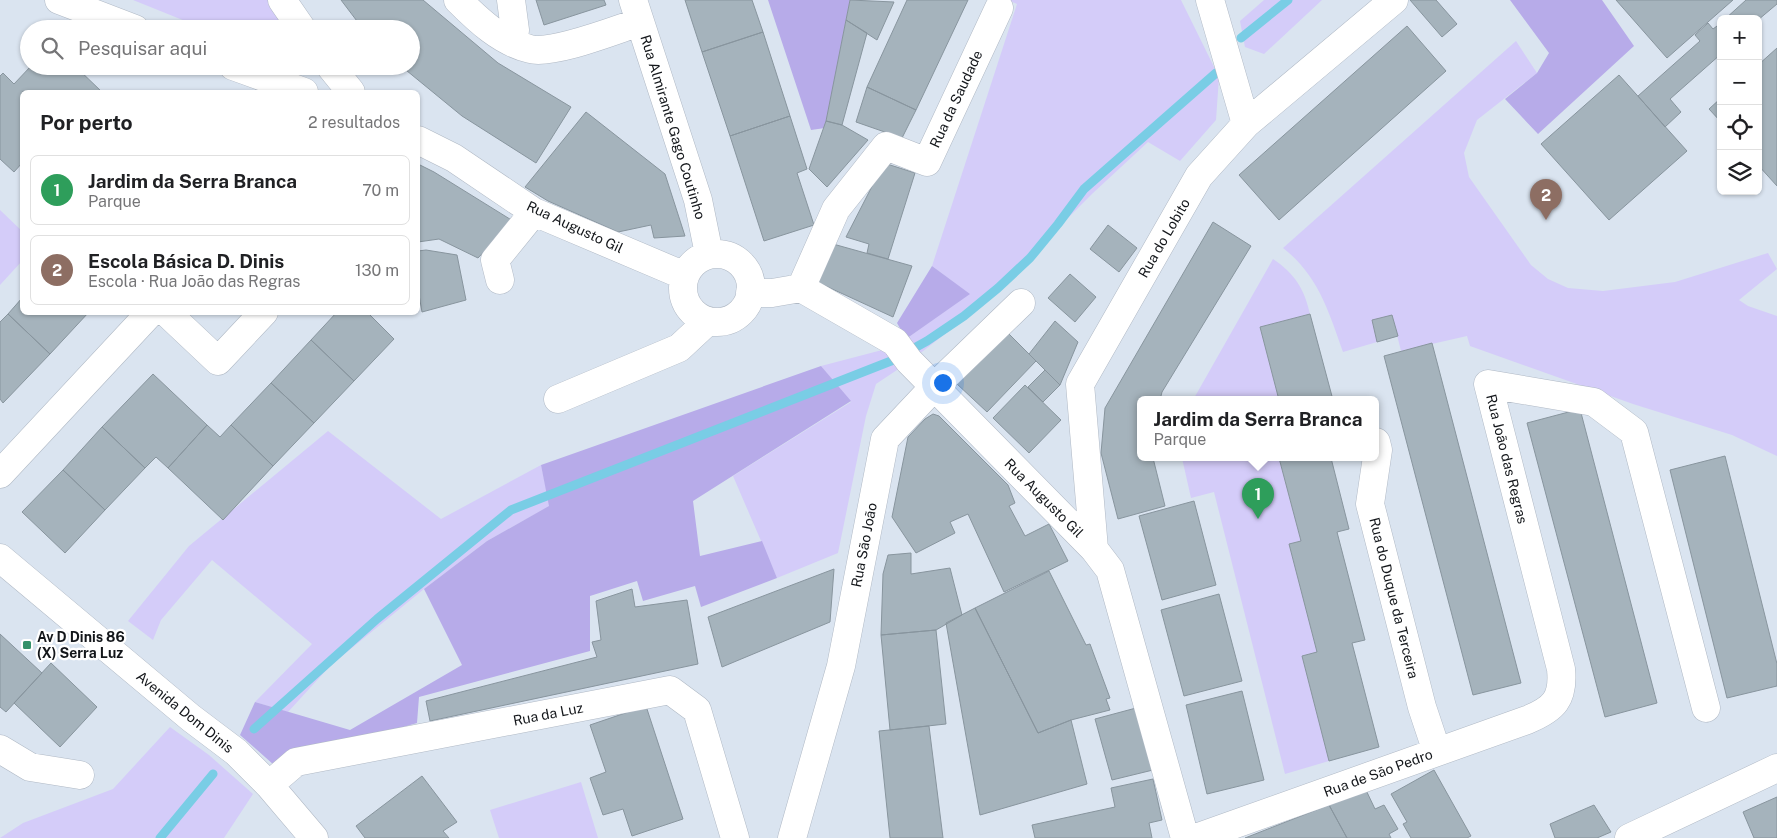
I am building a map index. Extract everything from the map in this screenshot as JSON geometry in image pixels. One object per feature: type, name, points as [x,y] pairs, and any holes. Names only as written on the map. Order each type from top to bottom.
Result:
[{"type":"street","points":[[59,0],[111,20]]},
{"type":"street","points":[[282,0],[296,20]]},
{"type":"street","points":[[458,0],[501,37],[530,50],[548,50],[637,11]]},
{"type":"street","points":[[511,0],[515,30],[513,43]]},
{"type":"street","points":[[1210,0],[1246,124]]},
{"type":"street","name":"Rua do Lobito","points":[[1094,549],[1080,384],[1199,176],[1246,124],[1394,0]]},
{"type":"street","name":"Rua da Saudade","points":[[800,288],[836,209],[886,146],[927,162],[999,8]]},
{"type":"street","name":"Rua Almirante Gago Coutinho","points":[[637,11],[698,200],[709,254]]},
{"type":"street","points":[[258,75],[299,90]]},
{"type":"street","points":[[337,75],[349,90]]},
{"type":"street","name":"Rua Augusto Gil","points":[[420,141],[454,158],[534,212],[685,276]]},
{"type":"street","points":[[500,280],[495,260],[534,212]]},
{"type":"street","points":[[558,399],[679,348],[708,321],[730,319],[746,304],[750,293],[748,277],[740,263],[730,256],[709,254],[694,262],[685,276],[682,287],[690,308],[708,321]]},
{"type":"street","points":[[750,293],[772,293],[800,288]]},
{"type":"street","name":"Rua Augusto Gil","points":[[800,288],[902,351],[934,387],[1094,549],[1110,570],[1185,838]]},
{"type":"street","name":"Rua São João","points":[[793,838],[841,666],[885,439],[934,387],[1021,303]]},
{"type":"street","points":[[0,474],[148,315]]},
{"type":"street","points":[[169,315],[218,361],[261,315]]},
{"type":"street","name":"Rua João das Regras","points":[[1557,701],[1563,687],[1561,669],[1488,384],[1594,402],[1634,432],[1706,708]]},
{"type":"street","name":"Rua do Duque da Terceira","points":[[1376,461],[1370,504],[1422,707],[1437,752]]},
{"type":"street","name":"Avenida Dom Dinis","points":[[0,558],[191,718],[236,752],[269,785],[314,838]]},
{"type":"street","name":"Rua da Luz","points":[[269,785],[296,762],[670,690],[697,710],[736,838]]},
{"type":"street","name":"Rua de São Pedro","points":[[1196,838],[1544,713],[1557,701]]},
{"type":"street","points":[[0,749],[30,766],[80,775]]},
{"type":"street","points":[[1629,838],[1777,768]]},
{"type":"shaded area","points":[[133,0],[269,0],[282,20],[183,20]]},
{"type":"shaded area","points":[[768,0],[850,0],[825,128],[811,130]]},
{"type":"shaded area","points":[[1008,0],[1181,0],[1219,77],[1216,120],[1180,161],[1148,142],[1093,193],[977,309],[918,355],[906,339],[969,294],[932,266],[1017,4]]},
{"type":"shaded area","points":[[1264,0],[1322,0],[1264,54],[1245,47],[1240,21]]},
{"type":"shaded area","points":[[1510,0],[1602,0],[1634,46],[1538,134],[1505,99],[1537,73],[1549,53]]},
{"type":"shaded area","points":[[1516,41],[1537,73],[1477,120],[1464,153],[1469,177],[1531,265],[1548,279],[1568,288],[1603,291],[1675,282],[1768,253],[1777,269],[1739,300],[1748,306],[1777,316],[1777,456],[1732,435],[1633,404],[1470,346],[1467,336],[1401,351],[1392,315],[1377,342],[1343,352],[1327,309],[1314,282],[1283,248]]},
{"type":"shaded area","points":[[0,210],[20,229],[20,263],[0,285]]},
{"type":"shaded area","points":[[1273,259],[1298,282],[1310,314],[1260,327],[1278,396],[1195,396]]},
{"type":"shaded area","points":[[932,266],[970,294],[906,339],[897,323]]},
{"type":"shaded area","points":[[886,349],[900,368],[876,384],[866,416],[838,553],[777,578],[733,476],[851,402],[821,366]]},
{"type":"shaded area","points":[[821,366],[851,401],[693,501],[700,556],[762,541],[777,578],[701,607],[695,586],[643,601],[637,581],[590,596],[590,651],[419,697],[417,723],[274,765],[240,735],[255,702],[350,730],[462,665],[424,589],[487,541],[549,506],[541,465]]},
{"type":"shaded area","points":[[328,431],[441,519],[541,465],[550,506],[487,541],[424,589],[331,665],[288,712],[255,702],[312,644],[212,560],[161,620],[153,640],[128,621],[189,546]]},
{"type":"shaded area","points":[[1183,461],[1280,461],[1301,541],[1289,544],[1317,652],[1302,656],[1329,761],[1285,774],[1214,492],[1191,498]]},
{"type":"shaded area","points":[[170,727],[209,755],[253,794],[224,838],[0,838],[23,823],[113,789]]},
{"type":"shaded area","points":[[581,782],[598,838],[499,838],[490,810]]},
{"type":"building","points":[[341,0],[423,0],[498,63],[571,107],[536,163],[462,116],[412,75],[420,75],[420,20],[356,20]]},
{"type":"building","points":[[536,0],[604,0],[606,5],[544,25]]},
{"type":"building","points":[[685,0],[752,0],[763,32],[702,52]]},
{"type":"building","points":[[850,0],[894,2],[877,40],[846,20]]},
{"type":"building","points":[[907,0],[968,0],[916,110],[867,87]]},
{"type":"building","points":[[1410,0],[1436,0],[1457,24],[1442,37]]},
{"type":"building","points":[[1616,0],[1733,0],[1667,58]]},
{"type":"building","points":[[1746,0],[1777,0],[1777,4],[1762,17],[1762,15],[1729,15]]},
{"type":"building","points":[[846,20],[867,33],[842,125],[826,121]]},
{"type":"building","points":[[1708,23],[1713,29],[1717,26],[1717,58],[1670,99],[1681,112],[1665,127],[1638,96],[1700,41],[1695,35]]},
{"type":"building","points":[[1407,26],[1446,71],[1279,220],[1239,175]]},
{"type":"building","points":[[763,32],[790,116],[730,136],[702,52]]},
{"type":"building","points":[[1777,48],[1777,186],[1762,169],[1762,61]]},
{"type":"building","points":[[3,73],[14,84],[22,75],[84,75],[100,90],[20,90],[20,165],[14,172],[0,159],[0,76]]},
{"type":"building","points":[[1619,75],[1687,151],[1609,220],[1541,144]]},
{"type":"building","points":[[867,87],[916,110],[902,138],[856,122]]},
{"type":"building","points":[[1717,102],[1717,118],[1709,109]]},
{"type":"building","points":[[586,112],[665,174],[685,236],[654,238],[651,225],[618,232],[548,201],[525,187]]},
{"type":"building","points":[[790,116],[807,169],[797,173],[814,225],[764,241],[730,136]]},
{"type":"building","points":[[826,121],[842,125],[868,140],[827,187],[809,169]]},
{"type":"building","points":[[884,163],[915,173],[888,259],[867,253],[869,244],[846,237]]},
{"type":"building","points":[[420,165],[513,221],[478,258],[439,239],[420,242]]},
{"type":"building","points":[[1213,222],[1251,246],[1161,396],[1137,396],[1137,461],[1154,461],[1165,506],[1118,519],[1101,453],[1105,408]]},
{"type":"building","points":[[1108,225],[1137,248],[1119,272],[1090,249]]},
{"type":"building","points":[[833,244],[912,266],[893,317],[817,282]]},
{"type":"building","points":[[420,251],[457,255],[466,300],[422,312],[420,300]]},
{"type":"building","points":[[1070,274],[1096,297],[1075,322],[1048,298]]},
{"type":"building","points":[[20,300],[20,315],[86,315],[50,354],[8,314]]},
{"type":"building","points":[[8,314],[50,354],[3,403],[0,399],[0,322]]},
{"type":"building","points":[[1310,314],[1332,396],[1278,396],[1260,327]]},
{"type":"building","points":[[334,315],[370,315],[394,339],[354,381],[311,340]]},
{"type":"building","points":[[1392,315],[1398,336],[1377,342],[1372,320]]},
{"type":"building","points":[[1055,321],[1078,342],[1060,385],[1029,354]]},
{"type":"building","points":[[1007,332],[1036,361],[987,412],[957,384]]},
{"type":"building","points":[[311,340],[354,381],[314,423],[271,383]]},
{"type":"building","points":[[1432,343],[1521,683],[1473,695],[1384,356]]},
{"type":"building","points":[[1045,370],[1060,385],[1043,402],[1028,387]]},
{"type":"building","points":[[153,374],[207,425],[168,468],[156,457],[145,468],[102,427]]},
{"type":"building","points":[[271,383],[314,423],[273,466],[231,425]]},
{"type":"building","points":[[1025,385],[1061,420],[1029,453],[993,418]]},
{"type":"building","points":[[1580,409],[1657,703],[1605,717],[1527,423]]},
{"type":"building","points":[[933,414],[939,416],[1008,485],[1015,503],[1009,506],[1025,536],[1049,524],[1068,561],[1004,592],[968,514],[950,522],[955,533],[916,553],[892,517],[908,437],[925,419]]},
{"type":"building","points":[[207,425],[220,437],[231,425],[273,466],[223,520],[168,468]]},
{"type":"building","points":[[102,427],[145,468],[105,510],[63,470]]},
{"type":"building","points":[[1725,456],[1777,664],[1777,686],[1727,698],[1670,470]]},
{"type":"building","points":[[1280,461],[1332,461],[1349,529],[1337,532],[1365,640],[1352,643],[1379,747],[1329,761],[1302,656],[1317,652],[1289,544],[1301,541]]},
{"type":"building","points":[[63,470],[105,510],[65,553],[22,512]]},
{"type":"building","points":[[1194,501],[1216,585],[1162,600],[1139,516]]},
{"type":"building","points":[[911,553],[911,574],[950,568],[962,615],[936,630],[881,635],[883,574],[888,555]]},
{"type":"building","points":[[834,569],[830,622],[722,667],[708,617]]},
{"type":"building","points":[[1049,571],[1086,645],[1090,644],[1110,698],[1106,699],[1110,710],[1071,720],[1038,733],[975,608]]},
{"type":"building","points":[[632,589],[635,607],[687,600],[698,664],[430,721],[426,701],[597,657],[592,642],[601,640],[596,601]]},
{"type":"building","points":[[1219,594],[1242,681],[1184,696],[1161,610]]},
{"type":"building","points":[[975,608],[1038,733],[1071,720],[1087,784],[980,815],[946,623]]},
{"type":"building","points":[[936,630],[946,724],[890,730],[881,635]]},
{"type":"building","points":[[0,634],[42,673],[6,712],[0,707]]},
{"type":"building","points":[[51,663],[97,707],[60,747],[14,703]]},
{"type":"building","points":[[1242,691],[1264,780],[1207,794],[1186,705]]},
{"type":"building","points":[[646,706],[683,819],[632,836],[623,809],[603,815],[590,778],[606,772],[590,725]]},
{"type":"building","points":[[1136,708],[1153,770],[1112,780],[1095,719]]},
{"type":"building","points":[[929,726],[943,838],[890,838],[879,731]]},
{"type":"building","points":[[1434,770],[1471,836],[1467,838],[1411,838],[1403,824],[1407,822],[1391,794]]},
{"type":"building","points":[[422,776],[457,822],[443,831],[449,838],[365,838],[356,826]]},
{"type":"building","points":[[1153,779],[1162,820],[1149,823],[1152,838],[1035,838],[1032,825],[1115,807],[1111,788]]},
{"type":"building","points":[[1365,788],[1375,809],[1384,805],[1398,829],[1389,834],[1391,838],[1347,838],[1329,805]]},
{"type":"building","points":[[1777,797],[1777,838],[1754,838],[1743,812]]},
{"type":"building","points":[[1329,805],[1347,838],[1245,838]]},
{"type":"building","points":[[1594,805],[1611,832],[1597,838],[1555,838],[1550,824]]},
{"type":"waterway","points":[[1241,38],[1288,0]]},
{"type":"waterway","points":[[254,729],[377,619],[511,510],[891,361],[927,341],[964,316],[1030,258],[1084,189],[1216,73]]},
{"type":"waterway","points":[[160,838],[213,774]]},
{"type":"place","name":"Escola Básica D. Dinis","points":[[1546,220]]},
{"type":"place","name":"Jardim da Serra Branca","points":[[1258,519]]},
{"type":"place","name":"Av D Dinis 86 (X) Serra Luz","points":[[27,645]]}]
